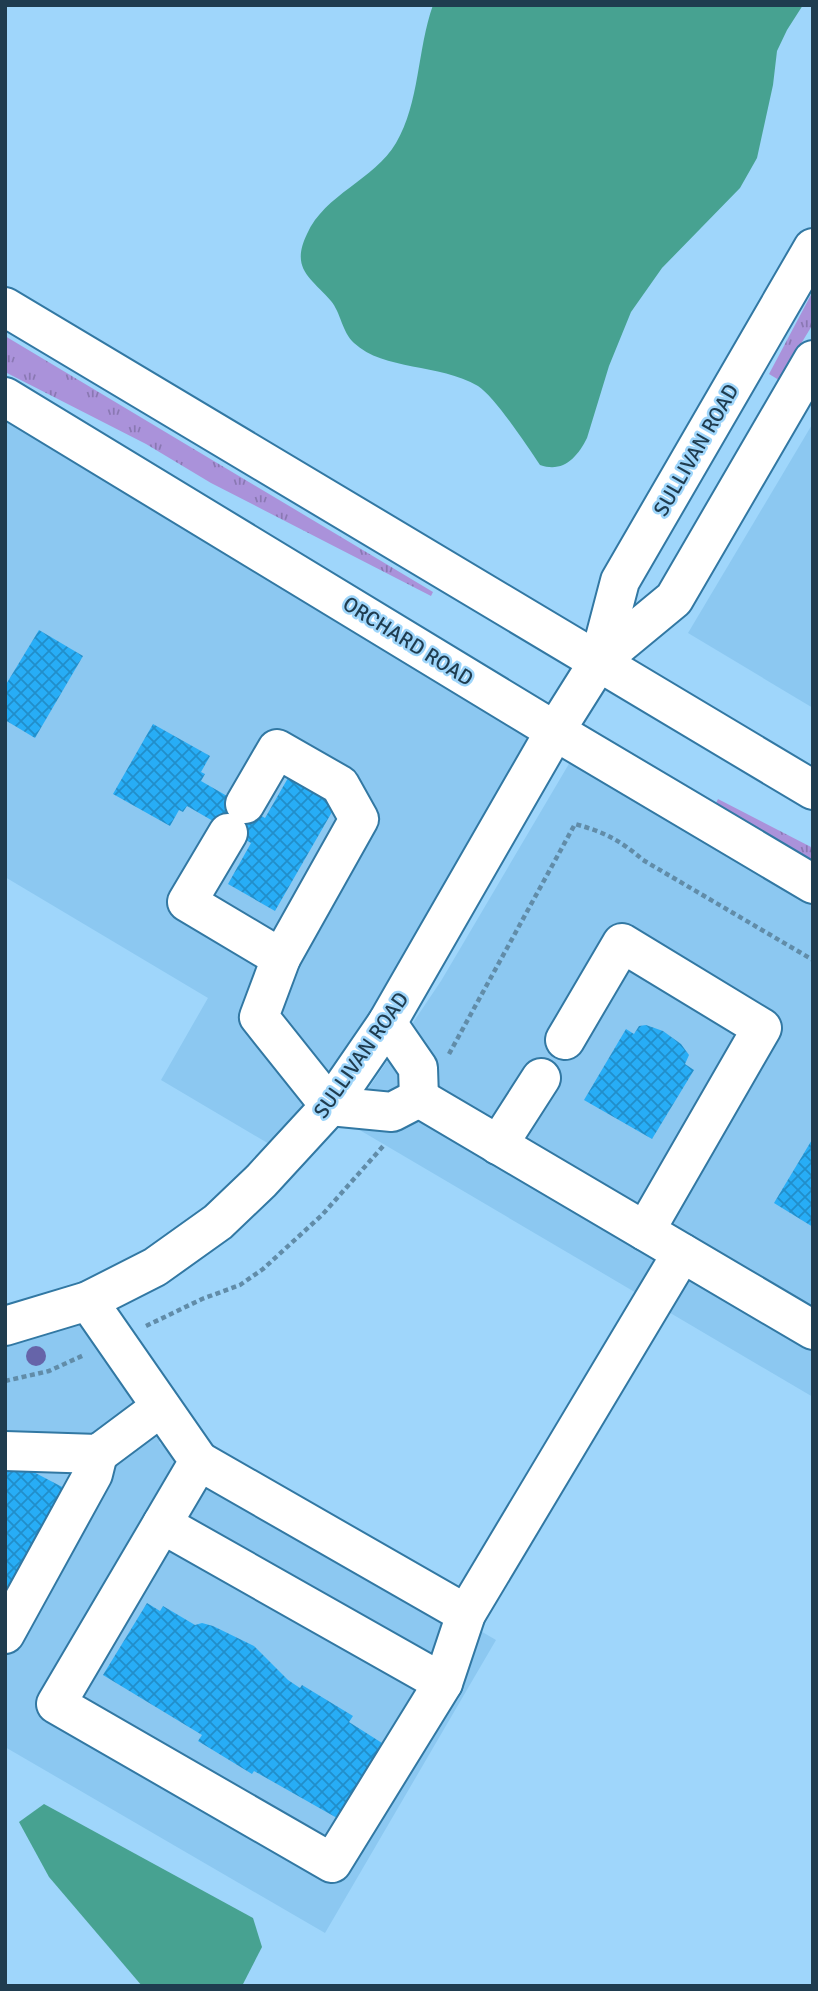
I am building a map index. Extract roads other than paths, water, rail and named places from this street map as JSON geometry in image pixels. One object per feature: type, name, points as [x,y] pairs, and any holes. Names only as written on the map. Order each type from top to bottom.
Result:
[{"type":"main road","name":"SULLIVAN ROAD","points":[[5,1326],[88,1301],[155,1267],[218,1222],[261,1181],[330,1106],[387,1023],[598,661],[620,581],[813,248]]},
{"type":"main road","points":[[5,307],[813,790]]},
{"type":"main road","name":"SULLIVAN ROAD","points":[[598,661],[674,598],[813,360]]},
{"type":"main road","name":"ORCHARD ROAD","points":[[5,397],[555,731],[813,884]]},
{"type":"main road","points":[[281,958],[187,902],[277,749],[340,785],[359,819],[281,958],[259,1017],[330,1106],[392,1112],[419,1098]]},
{"type":"main road","points":[[565,1040],[622,943],[762,1028],[645,1231]]},
{"type":"main road","points":[[387,1023],[418,1068],[419,1098]]},
{"type":"main road","points":[[498,1145],[541,1078]]},
{"type":"main road","points":[[419,1098],[813,1330]]},
{"type":"main road","points":[[199,1461],[56,1704],[332,1863],[443,1683],[466,1614],[682,1253]]},
{"type":"main road","points":[[88,1301],[199,1461],[466,1614]]},
{"type":"main road","points":[[5,1451],[98,1454],[161,1407]]},
{"type":"main road","points":[[5,1634],[93,1474],[98,1454]]},
{"type":"main road","points":[[162,1524],[443,1683]]}]
